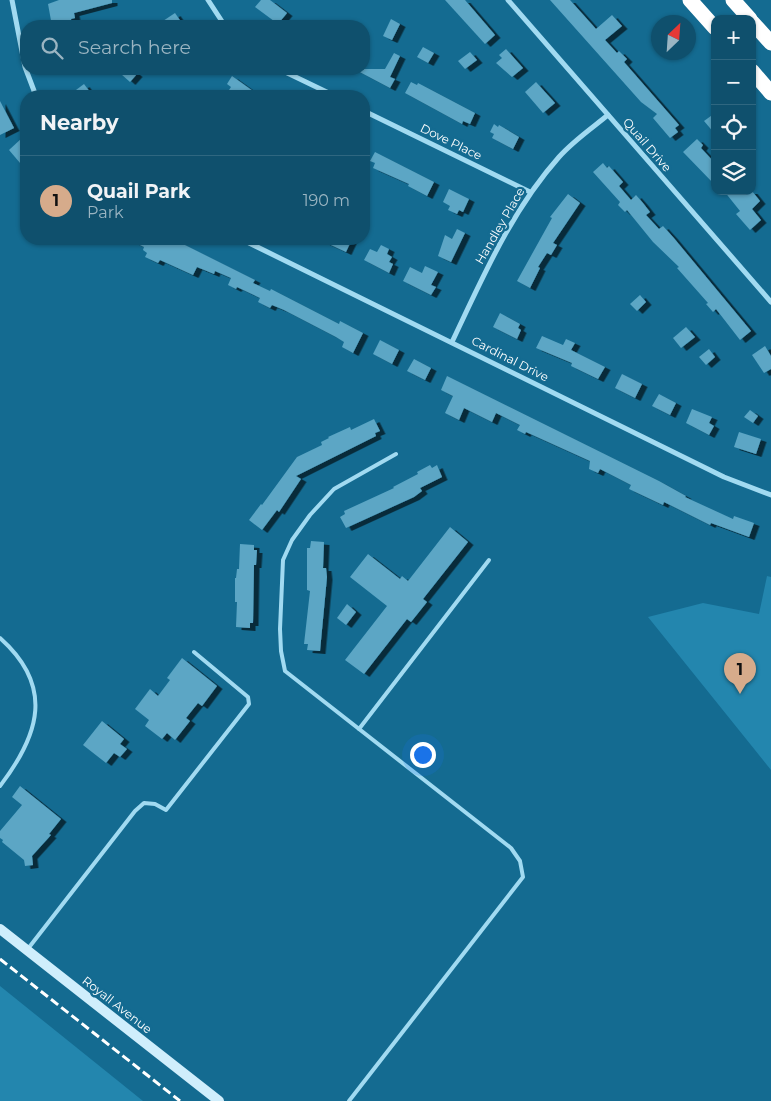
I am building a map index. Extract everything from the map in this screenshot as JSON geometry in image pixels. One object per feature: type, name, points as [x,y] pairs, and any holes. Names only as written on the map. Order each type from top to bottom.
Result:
[{"type":"highway","points":[[690,0],[711,24]]},
{"type":"highway","points":[[733,0],[746,15]]},
{"type":"highway","points":[[756,26],[771,43]]},
{"type":"highway","points":[[756,76],[771,93]]},
{"type":"street","points":[[12,0],[20,41]]},
{"type":"street","points":[[208,0],[221,20]]},
{"type":"street","name":"Quail Drive","points":[[508,0],[771,302]]},
{"type":"street","points":[[28,75],[34,90]]},
{"type":"street","points":[[291,75],[323,90]]},
{"type":"street","name":"Dove Place","points":[[370,114],[530,192]]},
{"type":"street","name":"Handley Place","points":[[452,342],[497,247],[530,192],[560,155],[608,115]]},
{"type":"street","name":"Cardinal Drive","points":[[253,245],[724,477],[771,495]]},
{"type":"street","name":"Royall Avenue","points":[[0,929],[219,1101]]},
{"type":"lane","points":[[349,1101],[523,876],[520,860],[511,848],[285,671],[280,651],[283,560],[292,540],[310,515],[334,489],[396,454]]},
{"type":"lane","points":[[358,729],[489,560]]},
{"type":"lane","points":[[0,638],[19,655],[32,682],[36,706],[31,737],[17,764],[0,786]]},
{"type":"lane","points":[[27,950],[135,811],[144,803],[155,804],[166,810],[249,704],[248,697],[194,652]]},
{"type":"shaded area","points":[[767,576],[771,577],[771,770],[648,617],[703,603],[759,614]]},
{"type":"shaded area","points":[[0,986],[143,1101],[0,1101]]},
{"type":"building","points":[[59,0],[112,0],[112,3],[74,13],[75,18],[71,20],[51,20],[48,4]]},
{"type":"building","points":[[261,0],[270,0],[287,13],[281,20],[273,20],[255,7]]},
{"type":"building","points":[[445,0],[465,0],[495,35],[485,44]]},
{"type":"building","points":[[550,0],[570,0],[596,29],[612,15],[622,26],[605,40],[617,53],[619,51],[627,59],[624,62],[679,125],[675,128],[678,132],[670,138],[653,118],[657,114],[641,102]]},
{"type":"building","points":[[175,13],[180,20],[164,20]]},
{"type":"building","points":[[391,19],[400,24],[392,40],[383,36]]},
{"type":"building","points":[[423,47],[434,53],[428,63],[417,57]]},
{"type":"building","points":[[506,49],[523,68],[512,77],[496,63],[502,58],[499,55]]},
{"type":"building","points":[[470,52],[477,60],[465,69],[458,61]]},
{"type":"building","points":[[394,53],[400,56],[390,77],[395,79],[390,88],[365,75],[370,75],[370,69],[385,69]]},
{"type":"building","points":[[122,75],[136,75],[130,82]]},
{"type":"building","points":[[232,76],[252,90],[229,90],[231,87],[227,84]]},
{"type":"building","points":[[411,82],[417,85],[418,83],[475,113],[470,124],[463,121],[462,124],[405,93]]},
{"type":"building","points":[[536,82],[555,103],[543,113],[525,92]]},
{"type":"building","points":[[84,84],[88,90],[76,90]]},
{"type":"building","points":[[0,101],[14,128],[0,135]]},
{"type":"building","points":[[711,116],[711,129],[704,121]]},
{"type":"building","points":[[494,124],[519,137],[513,149],[492,138],[494,134],[490,132]]},
{"type":"building","points":[[697,139],[703,145],[701,148],[711,159],[711,181],[683,152]]},
{"type":"building","points":[[20,140],[20,163],[9,150]]},
{"type":"building","points":[[375,152],[434,182],[427,196],[408,186],[409,184],[373,168],[375,163],[370,161]]},
{"type":"building","points":[[603,163],[607,168],[609,166],[623,182],[619,186],[631,200],[636,195],[650,212],[646,215],[659,229],[663,226],[673,237],[751,331],[740,340],[716,309],[713,312],[706,304],[708,303],[677,268],[679,267],[653,242],[627,210],[625,212],[618,205],[620,202],[593,172]]},
{"type":"building","points":[[449,189],[469,199],[463,212],[459,210],[457,214],[448,210],[450,206],[443,202]]},
{"type":"building","points":[[568,194],[580,203],[553,243],[557,245],[551,255],[547,253],[538,267],[540,268],[530,288],[517,281],[552,218],[550,217]]},
{"type":"building","points":[[727,195],[755,195],[760,201],[752,209],[761,220],[750,230],[736,214],[740,211]]},
{"type":"building","points":[[457,229],[465,233],[451,262],[438,256],[445,235],[452,239]]},
{"type":"building","points":[[140,245],[185,245],[255,280],[253,283],[270,291],[271,289],[339,324],[340,321],[363,333],[353,353],[342,347],[344,342],[336,337],[284,310],[272,305],[270,308],[258,302],[260,298],[237,287],[236,289],[228,285],[231,278],[215,271],[214,274],[197,267],[193,275],[160,260],[158,263],[145,257],[147,253],[143,250],[144,247]]},
{"type":"building","points":[[331,245],[349,245],[346,252]]},
{"type":"building","points":[[381,245],[389,249],[387,254],[392,257],[389,262],[393,264],[389,273],[364,260],[370,249],[377,252]]},
{"type":"building","points":[[425,266],[438,272],[431,285],[436,287],[431,295],[403,281],[410,267],[422,273]]},
{"type":"building","points":[[640,295],[646,302],[637,311],[630,304]]},
{"type":"building","points":[[500,313],[520,324],[518,328],[521,330],[517,339],[493,327]]},
{"type":"building","points":[[686,327],[695,337],[681,348],[673,338]]},
{"type":"building","points":[[542,336],[563,345],[566,339],[575,343],[571,350],[605,367],[598,379],[571,366],[572,363],[536,348]]},
{"type":"building","points":[[380,340],[399,350],[392,364],[373,354]]},
{"type":"building","points":[[765,346],[771,356],[771,369],[764,373],[752,355]]},
{"type":"building","points":[[709,349],[715,357],[706,365],[699,357]]},
{"type":"building","points":[[414,359],[431,368],[425,380],[407,371]]},
{"type":"building","points":[[622,374],[642,384],[635,398],[615,388]]},
{"type":"building","points":[[447,376],[659,481],[685,497],[733,519],[734,516],[754,523],[749,537],[711,523],[710,525],[664,502],[663,505],[629,489],[631,485],[600,469],[598,473],[589,469],[590,461],[526,432],[525,434],[517,430],[520,425],[496,413],[492,422],[464,408],[459,420],[445,413],[453,396],[441,390]]},
{"type":"building","points":[[659,394],[676,403],[670,415],[652,406]]},
{"type":"building","points":[[692,409],[712,417],[709,423],[714,426],[709,435],[686,423]]},
{"type":"building","points":[[750,410],[758,416],[753,423],[744,417]]},
{"type":"building","points":[[374,419],[380,431],[375,433],[376,436],[296,476],[301,479],[279,512],[277,510],[262,530],[249,520],[297,457],[322,445],[321,442],[328,437],[350,427],[351,430]]},
{"type":"building","points":[[739,432],[761,439],[756,454],[734,447]]},
{"type":"building","points":[[430,465],[432,468],[437,465],[442,477],[420,488],[422,491],[414,497],[346,528],[340,517],[345,514],[344,511],[394,488]]},
{"type":"building","points":[[450,527],[468,542],[423,599],[427,602],[411,622],[407,619],[364,674],[345,660],[387,606],[350,577],[368,554],[400,579],[402,576],[408,581]]},
{"type":"building","points":[[311,541],[324,542],[323,568],[326,568],[327,577],[320,651],[307,650],[308,644],[304,644],[310,591],[307,590],[307,548],[310,548]]},
{"type":"building","points":[[240,544],[254,545],[254,550],[257,550],[256,565],[254,565],[253,623],[250,623],[250,628],[236,627],[237,602],[235,602],[235,578],[237,569],[239,569]]},
{"type":"building","points":[[347,604],[356,612],[346,625],[337,618]]},
{"type":"building","points":[[182,658],[217,686],[202,706],[198,703],[186,718],[190,721],[175,740],[167,733],[162,739],[145,726],[149,720],[135,709],[150,689],[158,696],[170,680],[167,678]]},
{"type":"building","points":[[102,721],[124,739],[120,744],[127,749],[120,757],[114,753],[106,763],[83,745]]},
{"type":"building","points":[[20,786],[61,819],[49,834],[51,835],[32,856],[33,865],[25,866],[24,860],[2,842],[3,840],[0,838],[0,831],[22,805],[12,797]]},
{"type":"railway","points":[[0,959],[180,1101]]},
{"type":"place","name":"Quail Park","points":[[740,694]]}]
